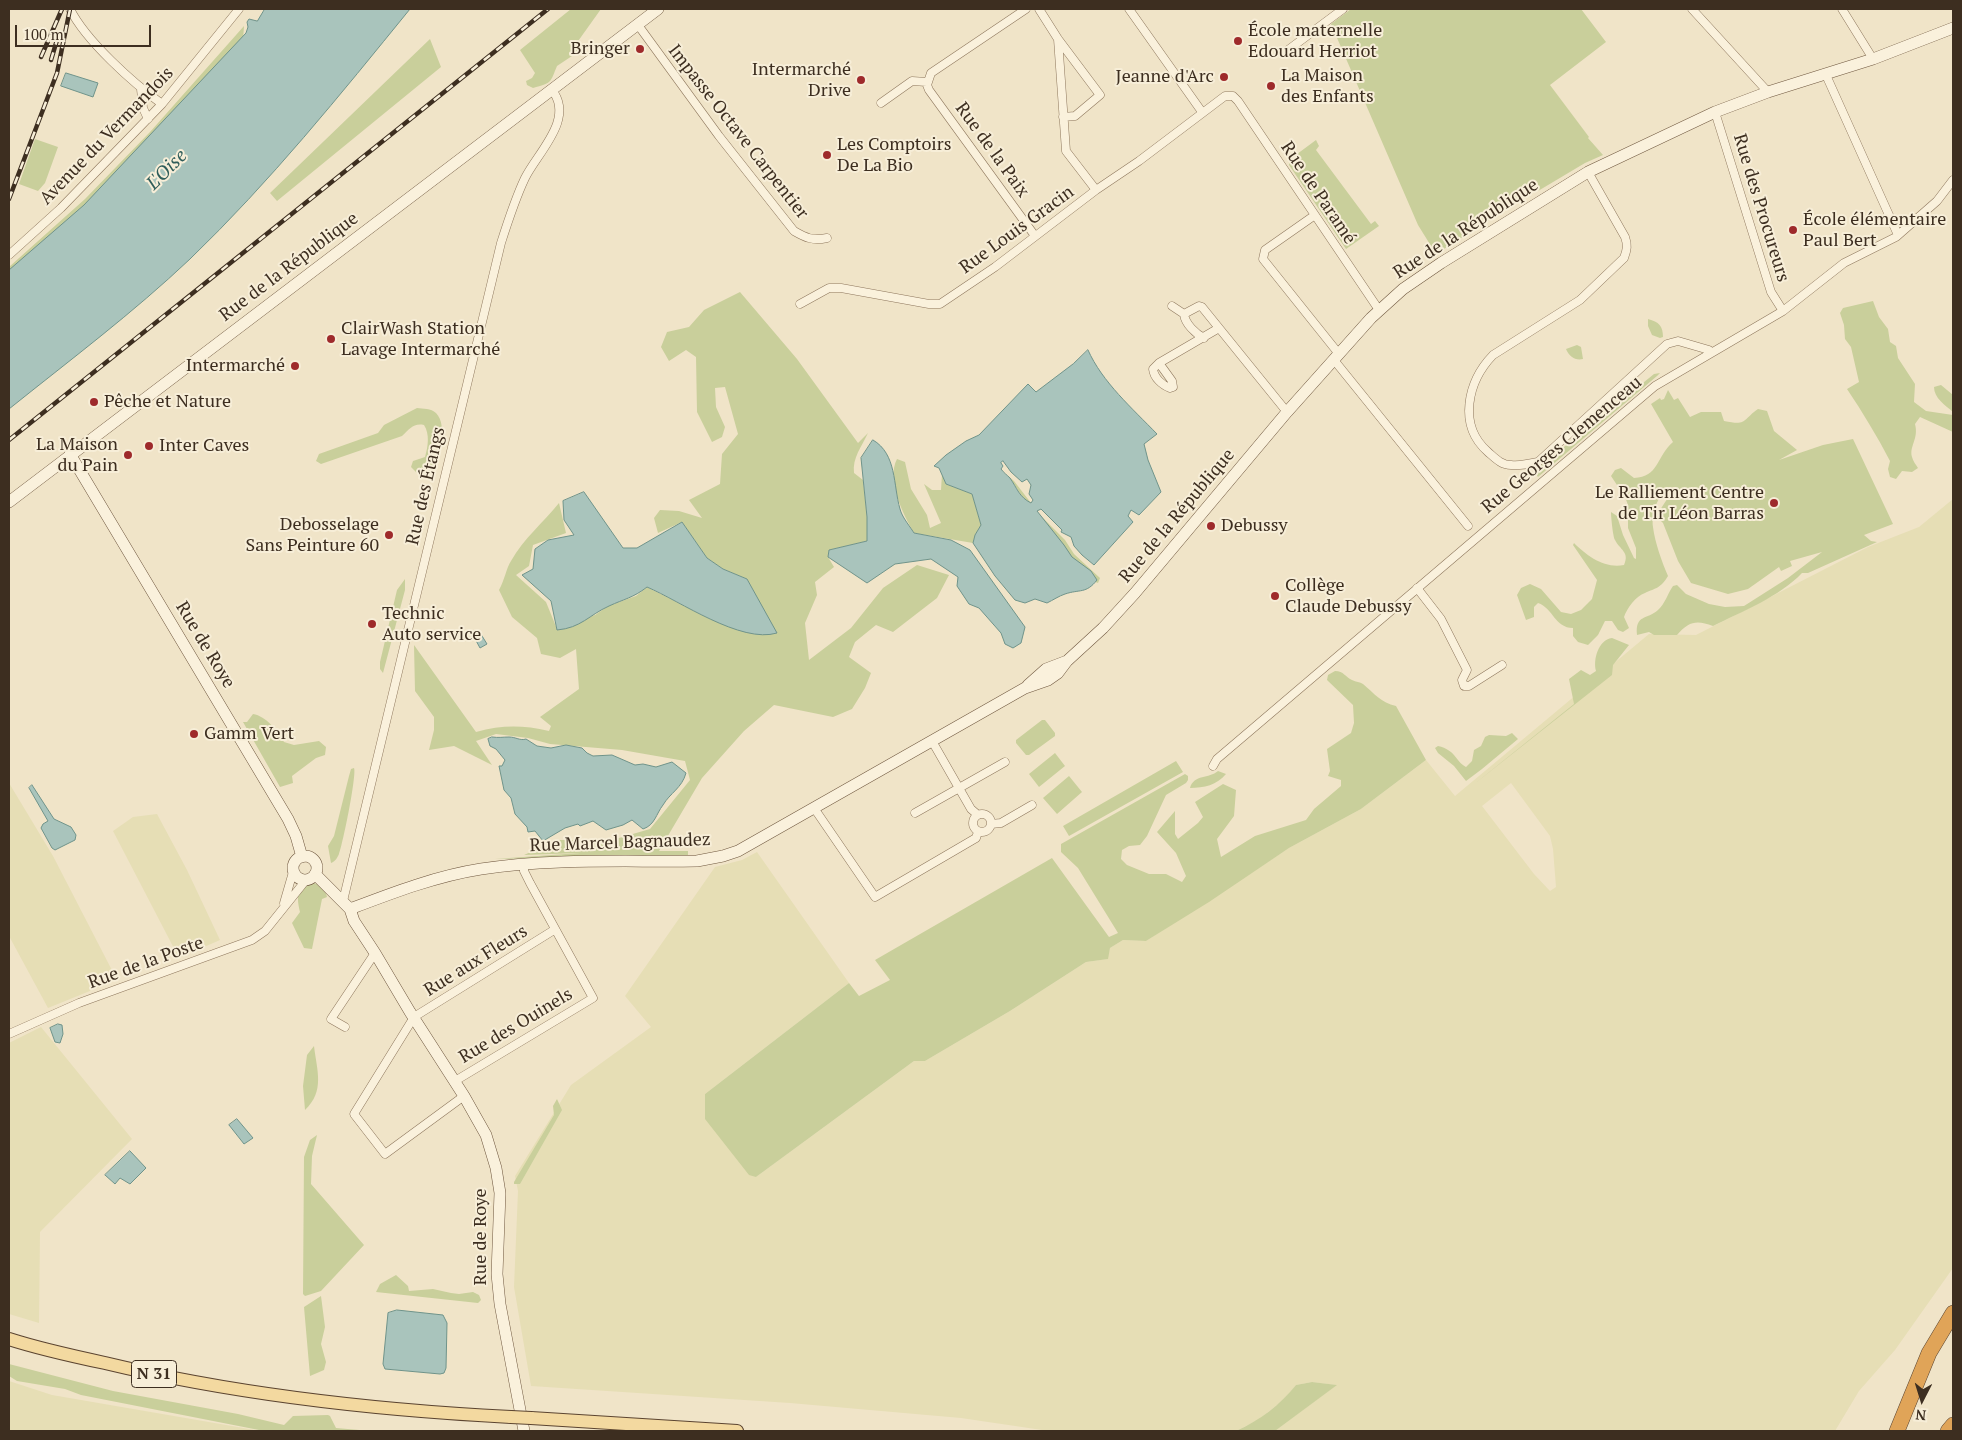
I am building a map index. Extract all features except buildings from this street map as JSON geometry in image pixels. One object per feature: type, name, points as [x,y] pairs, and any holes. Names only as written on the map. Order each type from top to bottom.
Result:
[{"type":"highway","points":[[1896,1431],[1930,1353],[1953,1313]]},
{"type":"highway","points":[[1948,1431],[1953,1426]]},
{"type":"main road","name":"Rue de la République","points":[[9,502],[658,9]]},
{"type":"main road","name":"Rue de la République","points":[[981,713],[1026,688],[1048,680],[1058,673],[1067,660],[1103,628],[1136,593],[1287,412],[1379,310],[1441,263],[1588,172],[1715,112],[1768,92],[1873,59],[1953,28]]},
{"type":"main road","name":"Rue de Roye","points":[[70,454],[288,819],[296,836],[302,857]]},
{"type":"main road","name":"Rue Marcel Bagnaudez","points":[[347,905],[456,874],[524,864],[697,861],[723,856],[738,851],[981,713]]},
{"type":"main road","points":[[302,857],[313,860],[316,867],[311,877],[298,878],[293,872],[295,861],[302,857]]},
{"type":"main road","name":"Rue de Roye","points":[[311,877],[347,905],[354,921],[455,1081],[486,1135],[499,1181],[501,1210],[497,1261],[499,1290],[524,1431]]},
{"type":"main road","name":"N 31","points":[[9,1339],[132,1370],[202,1384],[306,1401],[408,1411],[737,1431]]},
{"type":"street","points":[[70,9],[91,39],[141,89],[162,104]]},
{"type":"street","name":"Avenue du Vermandois","points":[[9,255],[61,208],[148,119],[239,9]]},
{"type":"street","points":[[881,103],[912,81],[927,82],[931,73],[1026,9]]},
{"type":"street","points":[[1039,9],[1058,39],[1100,95],[1075,116],[1063,117]]},
{"type":"street","points":[[1130,9],[1202,112]]},
{"type":"street","points":[[1287,53],[1288,50],[1343,9]]},
{"type":"street","points":[[1692,9],[1768,92]]},
{"type":"street","points":[[1842,9],[1873,59]]},
{"type":"street","name":"Impasse Octave Carpentier","points":[[638,25],[714,129],[794,231],[808,239],[818,240],[827,238]]},
{"type":"street","points":[[1058,39],[1066,151],[1096,190]]},
{"type":"street","points":[[1826,75],[1898,235]]},
{"type":"street","name":"Rue de la Paix","points":[[927,82],[929,90],[1036,236]]},
{"type":"street","points":[[141,89],[143,108],[148,119]]},
{"type":"street","name":"Rue des Étangs","points":[[347,905],[444,476],[501,243],[511,210],[525,178],[554,134],[559,117],[559,100],[552,90]]},
{"type":"street","name":"Rue Louis Gracin","points":[[800,304],[829,288],[841,288],[929,304],[940,304],[995,267],[1202,112],[1225,96],[1230,96]]},
{"type":"street","name":"Rue de Paramé","points":[[1230,96],[1238,101],[1379,310]]},
{"type":"street","name":"Rue des Procureurs","points":[[1715,112],[1771,292],[1783,311]]},
{"type":"street","points":[[1588,172],[1628,246],[1624,258],[1580,300],[1493,355],[1484,364],[1474,382],[1469,409],[1474,434],[1483,448],[1499,462],[1509,466],[1538,462],[1667,344],[1678,341],[1712,352]]},
{"type":"street","name":"Rue Georges Clemenceau","points":[[1213,766],[1217,759],[1655,386],[1783,311],[1844,263],[1898,235],[1937,200],[1953,180]]},
{"type":"street","points":[[1315,215],[1265,250],[1263,259],[1336,357],[1468,526]]},
{"type":"street","points":[[1172,306],[1184,314],[1184,318],[1197,334],[1204,338]]},
{"type":"street","points":[[1184,314],[1199,306],[1202,307],[1287,412]]},
{"type":"street","points":[[1159,363],[1219,328]]},
{"type":"street","points":[[1417,588],[1440,619],[1467,670],[1481,678]]},
{"type":"street","points":[[1467,670],[1462,680],[1464,686],[1469,686],[1502,665]]},
{"type":"street","points":[[932,741],[971,809],[978,815],[987,815],[991,824]]},
{"type":"street","points":[[915,813],[1005,762]]},
{"type":"street","points":[[991,824],[1001,823],[1032,805]]},
{"type":"street","points":[[814,808],[875,897],[976,838],[978,832]]},
{"type":"street","points":[[978,815],[972,822],[978,832]]},
{"type":"street","points":[[978,832],[987,831],[991,824]]},
{"type":"street","name":"Rue des Ouinels","points":[[455,1081],[592,998],[524,871],[524,864]]},
{"type":"street","name":"Rue de la Poste","points":[[283,908],[293,872]]},
{"type":"street","name":"Rue de la Poste","points":[[9,1034],[79,1003],[252,940],[265,931],[311,877]]},
{"type":"street","name":"Rue aux Fleurs","points":[[414,1017],[554,930]]},
{"type":"street","points":[[345,1027],[331,1018],[375,953]]},
{"type":"street","points":[[414,1017],[354,1114],[385,1154],[464,1096]]},
{"type":"shaded area","points":[[1953,499],[1953,1268],[1895,1350],[1859,1391],[1835,1431],[1275,1431],[1336,1385],[1312,1382],[1296,1385],[1287,1397],[1258,1420],[1236,1431],[1049,1431],[961,1418],[790,1403],[531,1386],[514,1287],[518,1191],[515,1176],[571,1085],[651,1027],[625,996],[715,867],[742,860],[757,852],[849,983],[705,1094],[756,1177],[914,1061],[925,1061],[1010,1011],[1086,962],[1107,959],[1110,948],[1123,940],[1146,941],[1289,848],[1361,809],[1426,760],[1455,796],[1649,634],[1696,635],[1868,547],[1919,527]],"holes":[[[1511,783],[1550,836],[1556,887],[1550,891],[1534,874],[1482,806]]]},
{"type":"shaded area","points":[[9,783],[53,856],[117,980],[48,1008],[9,936]]},
{"type":"shaded area","points":[[157,814],[187,870],[220,940],[179,958],[113,831],[133,817]]},
{"type":"shaded area","points":[[41,1027],[132,1139],[40,1232],[39,1323],[9,1314],[9,1043]]},
{"type":"shaded area","points":[[9,1381],[52,1395],[261,1431],[9,1431]]},
{"type":"green space","points":[[571,9],[601,9],[576,44],[581,50],[557,66],[550,82],[533,88],[527,85],[526,81],[532,78],[535,73],[520,50]]},
{"type":"green space","points":[[1351,9],[1581,9],[1606,42],[1550,85],[1588,138],[1603,155],[1585,163],[1538,191],[1535,187],[1499,212],[1499,214],[1436,254],[1418,225],[1331,24]]},
{"type":"green space","points":[[244,26],[243,40],[135,158],[9,276],[9,267],[85,199],[150,132]]},
{"type":"green space","points":[[430,39],[441,67],[277,201],[270,193]]},
{"type":"green space","points":[[35,139],[58,147],[45,183],[38,191],[19,184]]},
{"type":"green space","points":[[1316,140],[1319,146],[1316,150],[1371,224],[1375,221],[1379,226],[1346,249],[1289,165],[1289,160]]},
{"type":"green space","points":[[740,292],[797,359],[858,443],[868,433],[854,462],[854,473],[863,480],[867,517],[867,541],[829,550],[828,557],[834,567],[815,582],[817,595],[805,623],[809,660],[851,628],[883,588],[917,565],[949,575],[937,598],[893,632],[876,625],[855,642],[849,657],[871,673],[865,688],[852,709],[833,717],[774,705],[744,731],[702,778],[659,851],[688,851],[688,855],[495,859],[580,853],[524,855],[557,840],[612,840],[650,829],[690,780],[685,761],[622,750],[550,744],[528,738],[496,734],[476,741],[492,765],[454,746],[429,750],[434,730],[434,717],[415,691],[414,645],[476,732],[512,727],[549,731],[551,726],[540,717],[579,689],[576,649],[560,658],[541,654],[537,638],[512,617],[499,590],[509,564],[516,553],[559,503],[566,533],[533,545],[529,566],[516,575],[546,602],[557,629],[595,615],[608,606],[636,596],[647,587],[710,619],[753,634],[776,633],[747,579],[723,569],[707,558],[682,522],[658,533],[654,518],[660,510],[679,511],[702,518],[689,500],[720,484],[722,454],[738,434],[725,387],[715,388],[716,407],[725,427],[722,437],[712,442],[697,412],[696,357],[686,350],[669,361],[661,347],[667,332],[689,327],[704,310]]},
{"type":"green space","points":[[1873,301],[1879,317],[1888,329],[1890,342],[1896,346],[1898,358],[1915,384],[1914,402],[1926,411],[1953,415],[1953,432],[1920,417],[1915,424],[1916,434],[1911,453],[1918,468],[1912,472],[1902,471],[1896,479],[1890,477],[1888,469],[1890,461],[1847,389],[1859,382],[1851,347],[1845,339],[1844,325],[1840,313],[1843,308]]},
{"type":"green space","points":[[1648,319],[1660,325],[1663,337],[1660,338],[1652,335],[1648,326]]},
{"type":"green space","points":[[1577,345],[1581,347],[1583,359],[1573,357],[1566,349]]},
{"type":"green space","points":[[1660,373],[1538,477],[1536,474],[1538,468],[1654,374]]},
{"type":"green space","points":[[1941,385],[1953,395],[1953,412],[1940,401],[1934,391],[1934,387]]},
{"type":"green space","points":[[1668,390],[1674,400],[1678,398],[1690,417],[1701,412],[1721,412],[1724,421],[1737,423],[1744,421],[1758,409],[1767,411],[1774,431],[1797,450],[1779,460],[1823,445],[1853,439],[1893,524],[1864,535],[1871,541],[1877,542],[1808,573],[1802,573],[1793,582],[1772,596],[1713,626],[1694,623],[1689,624],[1677,635],[1654,635],[1649,632],[1637,635],[1640,620],[1660,608],[1673,586],[1677,585],[1686,594],[1709,604],[1725,607],[1744,606],[1788,578],[1822,552],[1790,561],[1792,566],[1781,571],[1779,567],[1748,589],[1728,594],[1691,583],[1678,561],[1663,523],[1656,516],[1675,487],[1669,488],[1660,496],[1653,515],[1657,546],[1668,576],[1661,585],[1642,595],[1630,606],[1624,617],[1629,628],[1623,632],[1618,630],[1612,621],[1605,621],[1598,635],[1588,645],[1578,642],[1573,636],[1573,628],[1562,625],[1547,609],[1538,603],[1534,607],[1534,617],[1526,620],[1517,595],[1521,588],[1530,584],[1541,589],[1561,612],[1571,614],[1581,610],[1592,599],[1597,580],[1573,545],[1574,543],[1603,563],[1617,566],[1624,565],[1626,557],[1624,551],[1614,538],[1611,512],[1617,516],[1623,535],[1636,559],[1636,548],[1628,528],[1628,505],[1611,476],[1615,470],[1621,468],[1634,478],[1648,474],[1673,442],[1651,404],[1660,398],[1661,400],[1664,399]]},
{"type":"green space","points":[[417,408],[434,411],[440,419],[442,426],[441,441],[433,470],[417,473],[411,467],[413,461],[425,457],[428,441],[424,425],[412,427],[402,436],[321,464],[316,461],[319,454],[378,433],[384,425]]},
{"type":"green space","points":[[897,459],[905,462],[911,489],[927,515],[930,528],[941,523],[924,484],[932,490],[941,490],[942,474],[946,484],[972,494],[981,525],[973,543],[914,533],[897,497],[893,477]]},
{"type":"green space","points":[[1008,476],[1014,481],[1031,503],[1024,499]]},
{"type":"green space","points":[[1037,512],[1065,540],[1074,554],[1100,578],[1098,583],[1093,581],[1069,558]]},
{"type":"green space","points":[[405,579],[405,590],[383,673],[380,669],[380,662],[397,590]]},
{"type":"green space","points":[[1612,638],[1629,645],[1613,665],[1612,675],[1473,785],[1574,704],[1569,679],[1581,670],[1590,675],[1596,671],[1595,661],[1600,646],[1603,642]]},
{"type":"green space","points":[[1335,671],[1363,684],[1382,700],[1396,706],[1426,760],[1361,809],[1289,848],[1209,902],[1146,941],[1123,940],[1110,948],[1108,959],[1086,962],[1010,1011],[925,1061],[914,1061],[756,1177],[749,1175],[705,1119],[705,1094],[849,983],[859,996],[890,980],[875,960],[1052,858],[1109,937],[1118,933],[1078,868],[1061,852],[1061,844],[1185,774],[1188,776],[1188,780],[1166,795],[1147,836],[1140,845],[1129,846],[1122,850],[1121,859],[1127,865],[1149,874],[1166,874],[1182,882],[1186,876],[1176,853],[1157,832],[1175,811],[1175,834],[1178,839],[1203,817],[1195,802],[1223,784],[1236,790],[1234,816],[1217,839],[1221,857],[1255,836],[1306,820],[1314,809],[1341,786],[1341,780],[1328,776],[1330,771],[1327,749],[1351,733],[1354,723],[1353,705],[1327,680],[1328,675]]},
{"type":"green space","points":[[253,714],[267,721],[284,742],[294,745],[319,741],[326,747],[325,755],[316,758],[292,776],[293,783],[280,787],[243,722],[247,722]]},
{"type":"green space","points":[[1042,720],[1045,720],[1055,733],[1055,736],[1029,755],[1026,755],[1016,743],[1016,740]]},
{"type":"green space","points":[[1512,733],[1518,739],[1466,781],[1454,766],[1438,753],[1435,748],[1438,746],[1448,750],[1466,767],[1472,761],[1474,750],[1481,746],[1485,737],[1489,735],[1506,736]]},
{"type":"green space","points":[[1055,753],[1065,766],[1039,787],[1029,774]]},
{"type":"green space","points":[[1176,761],[1183,772],[1069,836],[1063,826]]},
{"type":"green space","points":[[354,768],[352,795],[341,848],[337,858],[331,863],[328,846],[334,836],[351,769]]},
{"type":"green space","points":[[1218,771],[1226,774],[1219,781],[1205,786],[1190,788],[1198,779]]},
{"type":"green space","points":[[1069,776],[1082,792],[1057,814],[1043,798]]},
{"type":"green space","points":[[312,883],[322,887],[327,897],[322,899],[312,949],[304,948],[292,923],[300,912],[298,894],[306,885]]},
{"type":"green space","points":[[314,1046],[318,1072],[317,1088],[315,1096],[305,1110],[303,1086],[307,1055]]},
{"type":"green space","points":[[557,1099],[562,1110],[520,1184],[514,1184],[554,1115],[553,1106]]},
{"type":"green space","points":[[317,1135],[312,1156],[311,1184],[364,1245],[321,1291],[305,1296],[303,1294],[304,1157],[310,1140]]},
{"type":"green space","points":[[396,1275],[408,1286],[409,1291],[433,1289],[459,1294],[473,1292],[479,1295],[481,1300],[478,1303],[376,1292],[380,1284]]},
{"type":"green space","points":[[321,1296],[325,1327],[321,1344],[326,1362],[324,1370],[310,1376],[304,1307]]},
{"type":"green space","points":[[9,1364],[113,1391],[238,1414],[284,1425],[293,1416],[328,1415],[336,1428],[371,1431],[264,1431],[81,1395],[65,1389],[17,1381],[9,1376]]},
{"type":"green space","points":[[1312,1382],[1337,1385],[1275,1431],[1236,1431],[1269,1411],[1296,1385]]},
{"type":"water","name":"L'Oise","points":[[265,9],[410,9],[304,137],[220,230],[146,298],[9,409],[9,270],[84,205],[246,33],[249,19],[257,21]]},
{"type":"water","points":[[66,73],[98,83],[93,97],[61,86]]},
{"type":"water","points":[[1088,350],[1101,373],[1110,384],[1157,434],[1144,444],[1148,460],[1161,492],[1139,515],[1131,510],[1128,516],[1133,522],[1094,565],[1074,546],[1071,537],[1061,532],[1062,530],[1041,509],[1037,511],[1072,557],[1091,571],[1097,580],[1086,589],[1065,594],[1047,603],[1035,599],[1025,603],[1015,600],[995,576],[973,543],[981,525],[972,494],[946,484],[939,468],[934,466],[966,441],[979,435],[1028,384],[1036,392]],"holes":[[[1003,461],[1022,482],[1027,479],[1031,485],[1029,494],[1033,500],[1031,503],[1021,495],[1010,478],[1001,469]]]},
{"type":"water","points":[[873,440],[881,446],[890,462],[901,512],[914,533],[951,540],[970,550],[1025,627],[1021,643],[1013,648],[1005,644],[1001,633],[979,608],[969,604],[957,586],[958,577],[931,559],[895,564],[867,583],[828,557],[829,550],[867,541],[867,517],[861,458]]},
{"type":"water","points":[[584,492],[623,548],[637,548],[682,522],[707,558],[723,569],[747,579],[777,633],[762,635],[729,627],[647,587],[579,624],[557,630],[551,601],[522,575],[533,569],[535,549],[548,540],[574,535],[564,520],[563,501]]},
{"type":"water","points":[[479,631],[487,644],[480,648],[473,635]]},
{"type":"water","points":[[492,737],[526,739],[537,746],[551,748],[566,745],[582,748],[593,756],[612,755],[635,765],[643,764],[656,767],[672,762],[686,773],[682,783],[666,801],[653,822],[643,829],[632,820],[606,830],[593,821],[580,826],[578,824],[565,828],[543,841],[535,831],[528,832],[527,827],[515,814],[511,798],[504,790],[499,766],[502,766],[505,760],[496,749],[490,746],[488,739]]},
{"type":"water","points":[[32,785],[54,819],[71,827],[76,835],[75,840],[55,850],[52,848],[41,828],[48,821],[29,788]]},
{"type":"water","points":[[58,1024],[62,1025],[63,1034],[60,1043],[55,1042],[50,1028]]},
{"type":"water","points":[[237,1119],[253,1138],[244,1144],[229,1125]]},
{"type":"water","points":[[130,1151],[146,1168],[130,1184],[120,1178],[115,1184],[105,1175]]},
{"type":"water","points":[[397,1310],[443,1315],[447,1323],[446,1368],[444,1373],[385,1369],[383,1364],[388,1313]]},
{"type":"railway","points":[[41,57],[62,9]]},
{"type":"railway","points":[[9,199],[57,73],[70,9]]},
{"type":"railway","points":[[9,440],[548,9]]},
{"type":"railway","points":[[51,60],[57,40]]},
{"type":"place","name":"École maternelle Edouard Herriot","points":[[1238,41]]},
{"type":"place","name":"Bringer","points":[[640,49]]},
{"type":"place","name":"Jeanne d'Arc","points":[[1224,77]]},
{"type":"place","name":"Intermarché Drive","points":[[861,80]]},
{"type":"place","name":"La Maison des Enfants","points":[[1271,86]]},
{"type":"place","name":"Les Comptoirs De La Bio","points":[[827,155]]},
{"type":"place","name":"École élémentaire Paul Bert","points":[[1793,230]]},
{"type":"place","name":"ClairWash Station Lavage Intermarché","points":[[331,339]]},
{"type":"place","name":"Intermarché","points":[[295,366]]},
{"type":"place","name":"Pêche et Nature","points":[[94,402]]},
{"type":"place","name":"Inter Caves","points":[[149,446]]},
{"type":"place","name":"La Maison du Pain","points":[[128,455]]},
{"type":"place","name":"Le Ralliement Centre de Tir Léon Barras","points":[[1774,503]]},
{"type":"place","name":"Debussy","points":[[1211,526]]},
{"type":"place","name":"Debosselage Sans Peinture 60","points":[[389,535]]},
{"type":"place","name":"Collège Claude Debussy","points":[[1275,596]]},
{"type":"place","name":"Technic Auto service","points":[[372,624]]},
{"type":"place","name":"Gamm Vert","points":[[194,734]]}]
